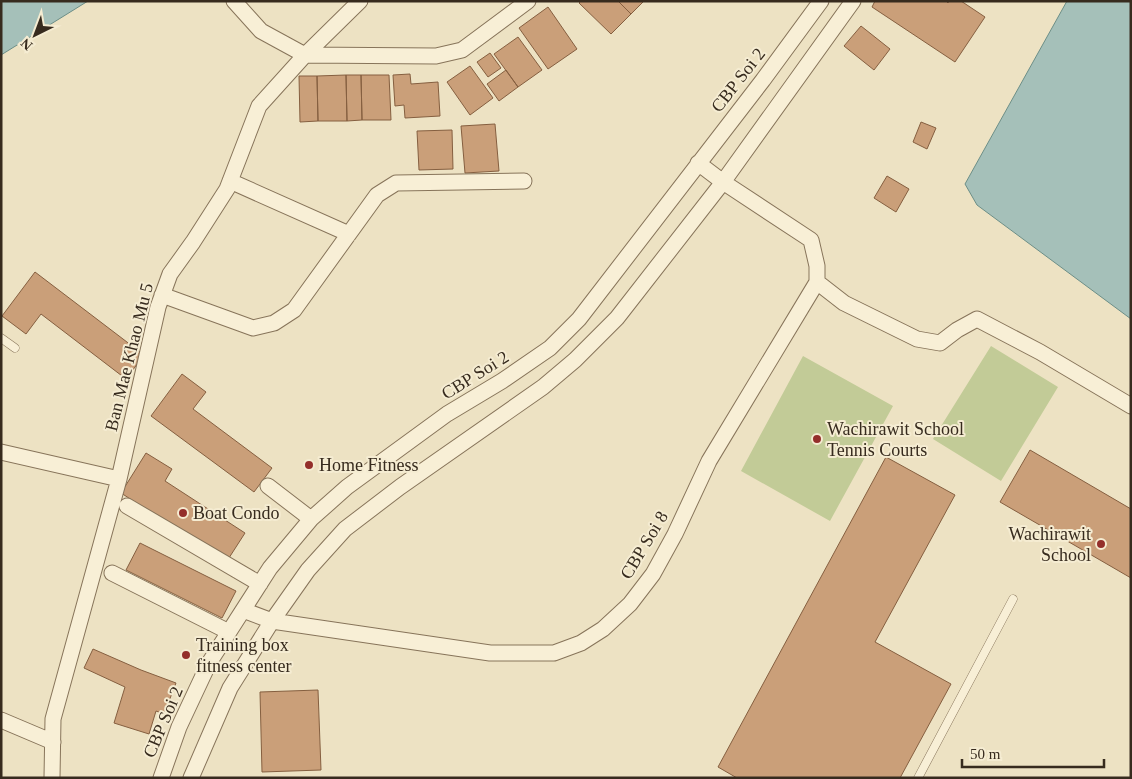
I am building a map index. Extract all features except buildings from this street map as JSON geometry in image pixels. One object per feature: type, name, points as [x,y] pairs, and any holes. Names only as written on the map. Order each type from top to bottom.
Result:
[{"type":"street","points":[[234,1],[260,30],[305,55],[436,56],[462,50],[528,1]]},
{"type":"street","name":"Ban Mae Khao Mu 5","points":[[52,778],[53,719],[118,479],[162,295],[170,274],[193,242],[226,189],[259,106],[305,55],[360,1]]},
{"type":"street","name":"CBP Soi 2","points":[[161,778],[179,727],[209,663],[270,568],[311,519],[347,487],[447,414],[502,381],[550,348],[578,320],[763,80],[820,1]]},
{"type":"street","points":[[191,778],[230,688],[272,621],[308,570],[346,529],[400,487],[543,387],[575,360],[617,318],[723,182],[853,1]]},
{"type":"street","points":[[698,163],[723,182],[811,240],[817,266],[817,282],[844,303],[917,339],[940,343],[977,319],[1040,352],[1131,406]]},
{"type":"street","points":[[230,181],[349,234]]},
{"type":"street","points":[[162,295],[253,328],[274,322],[294,310],[377,195],[396,183],[524,182]]},
{"type":"street","name":"CBP Soi 8","points":[[243,610],[272,621],[490,652],[554,654],[581,643],[603,629],[630,604],[653,574],[675,534],[709,462],[817,282]]},
{"type":"street","points":[[1,452],[118,479]]},
{"type":"street","points":[[268,486],[311,519]]},
{"type":"street","points":[[127,506],[260,584]]},
{"type":"street","points":[[112,573],[229,632]]},
{"type":"street","points":[[1,720],[53,742]]},
{"type":"lane","points":[[1,338],[15,348]]},
{"type":"lane","points":[[918,778],[1012,599]]},
{"type":"green space","points":[[991,346],[1058,387],[1001,481],[933,439]]},
{"type":"green space","name":"Wachirawit School Tennis Courts","points":[[803,356],[893,406],[830,521],[741,471]]},
{"type":"water","points":[[1,1],[88,1],[1,55]]},
{"type":"water","points":[[1067,1],[1131,1],[1131,319],[977,205],[965,184]]},
{"type":"place","name":"Wachirawit School Tennis Courts","points":[[817,439]]},
{"type":"place","name":"Home Fitness","points":[[309,465]]},
{"type":"place","name":"Boat Condo","points":[[183,513]]},
{"type":"place","name":"Wachirawit School","points":[[1101,544]]},
{"type":"place","name":"Training box fitness center","points":[[186,655]]}]
